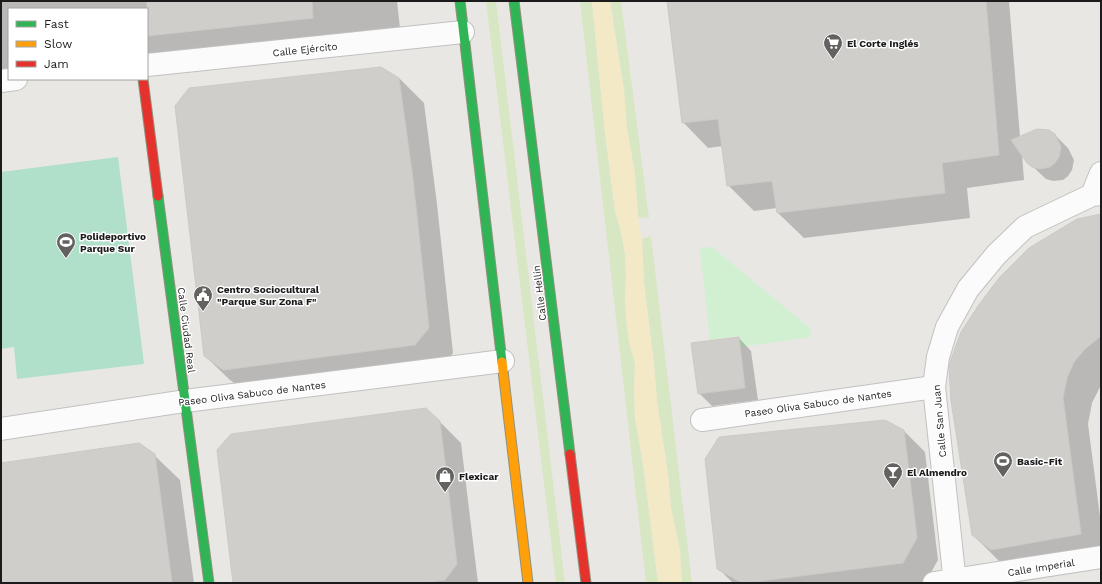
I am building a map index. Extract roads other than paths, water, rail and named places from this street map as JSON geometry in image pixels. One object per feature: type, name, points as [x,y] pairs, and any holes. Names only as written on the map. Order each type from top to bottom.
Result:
[{"type":"main road","points":[[460,1],[528,583]]},
{"type":"main road","name":"Calle Hellín","points":[[514,1],[586,583]]},
{"type":"main road","name":"Calle Ciudad Real","points":[[143,80],[209,583]]},
{"type":"street","name":"Calle Ejército","points":[[148,65],[463,32]]},
{"type":"street","points":[[1096,194],[1101,174]]},
{"type":"street","name":"Calle San Juan","points":[[948,582],[934,387],[938,357],[948,327],[968,289],[996,255],[1026,227],[1096,194]]},
{"type":"street","name":"Paseo Oliva Sabuco de Nantes","points":[[1,429],[185,401],[503,361]]},
{"type":"street","name":"Paseo Oliva Sabuco de Nantes","points":[[702,420],[934,387]]},
{"type":"street","name":"Calle Imperial","points":[[948,582],[1101,557]]},
{"type":"place","name":"El Corte Inglés","points":[[833,60]]},
{"type":"place","name":"Polideportivo Parque Sur","points":[[66,259]]},
{"type":"place","name":"Centro Sociocultural \"Parque Sur Zona F\"","points":[[203,312]]},
{"type":"place","name":"Basic-Fit","points":[[1003,478]]},
{"type":"place","name":"El Almendro","points":[[893,489]]},
{"type":"place","name":"Flexicar","points":[[445,493]]}]
